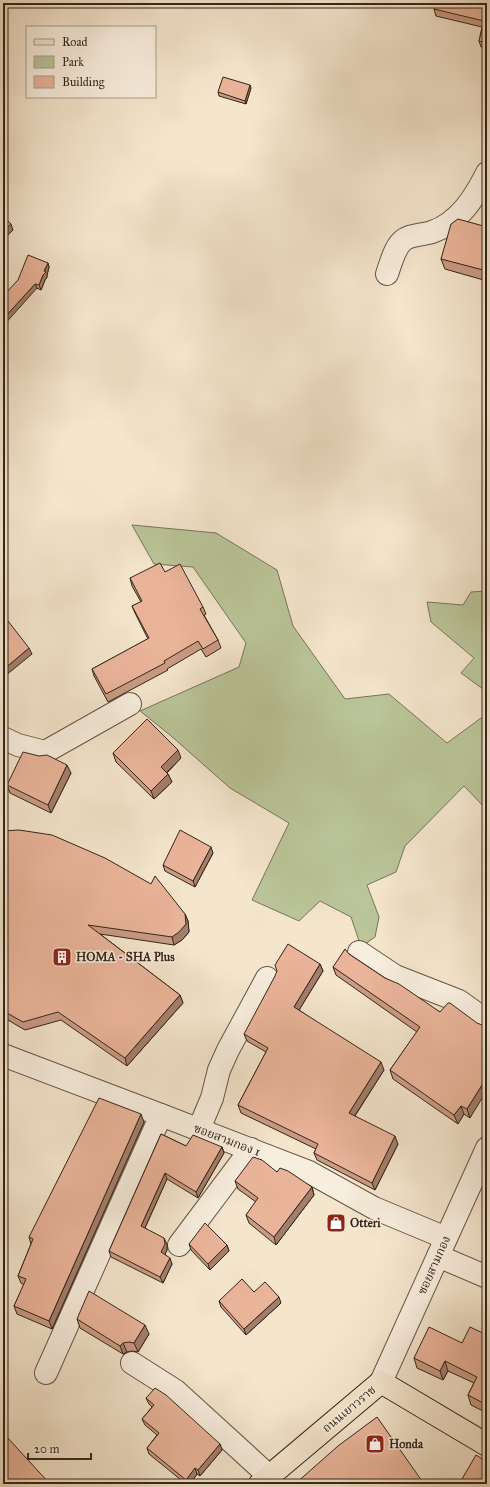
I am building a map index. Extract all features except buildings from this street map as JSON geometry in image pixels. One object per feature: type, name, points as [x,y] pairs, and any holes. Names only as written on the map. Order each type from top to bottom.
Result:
[{"type":"main road","name":"ถนนเยาวราช","points":[[264,1480],[381,1382],[487,1445]]},
{"type":"street","points":[[387,274],[398,246],[405,239],[439,230],[457,218],[478,192],[487,173]]},
{"type":"street","points":[[3,738],[18,745],[45,752],[130,704]]},
{"type":"street","points":[[359,952],[395,976],[459,1001],[487,1021]]},
{"type":"street","points":[[199,1129],[212,1098],[219,1070],[228,1050],[267,978]]},
{"type":"street","name":"ซอยสามกอง 1","points":[[3,1055],[309,1172],[442,1247],[487,1277]]},
{"type":"street","points":[[46,1373],[161,1115]]},
{"type":"street","name":"ซอยสามกอง","points":[[381,1382],[487,1148]]},
{"type":"street","points":[[179,1245],[251,1149]]},
{"type":"street","points":[[132,1363],[176,1391],[264,1480]]},
{"type":"green space","points":[[132,525],[216,533],[277,570],[293,626],[345,699],[389,694],[447,743],[481,718],[487,723],[487,810],[464,786],[405,846],[396,872],[367,885],[379,917],[375,937],[361,947],[351,917],[320,901],[299,921],[252,900],[289,823],[230,788],[170,735],[140,711],[239,667],[246,643],[193,567],[154,564]]},
{"type":"green space","points":[[487,591],[487,692],[461,673],[474,658],[431,622],[427,602],[463,605],[471,592]]},
{"type":"place","name":"HOMA - SHA Plus","points":[[62,957]]},
{"type":"place","name":"Otteri","points":[[336,1223]]},
{"type":"place","name":"Honda","points":[[375,1444]]}]
